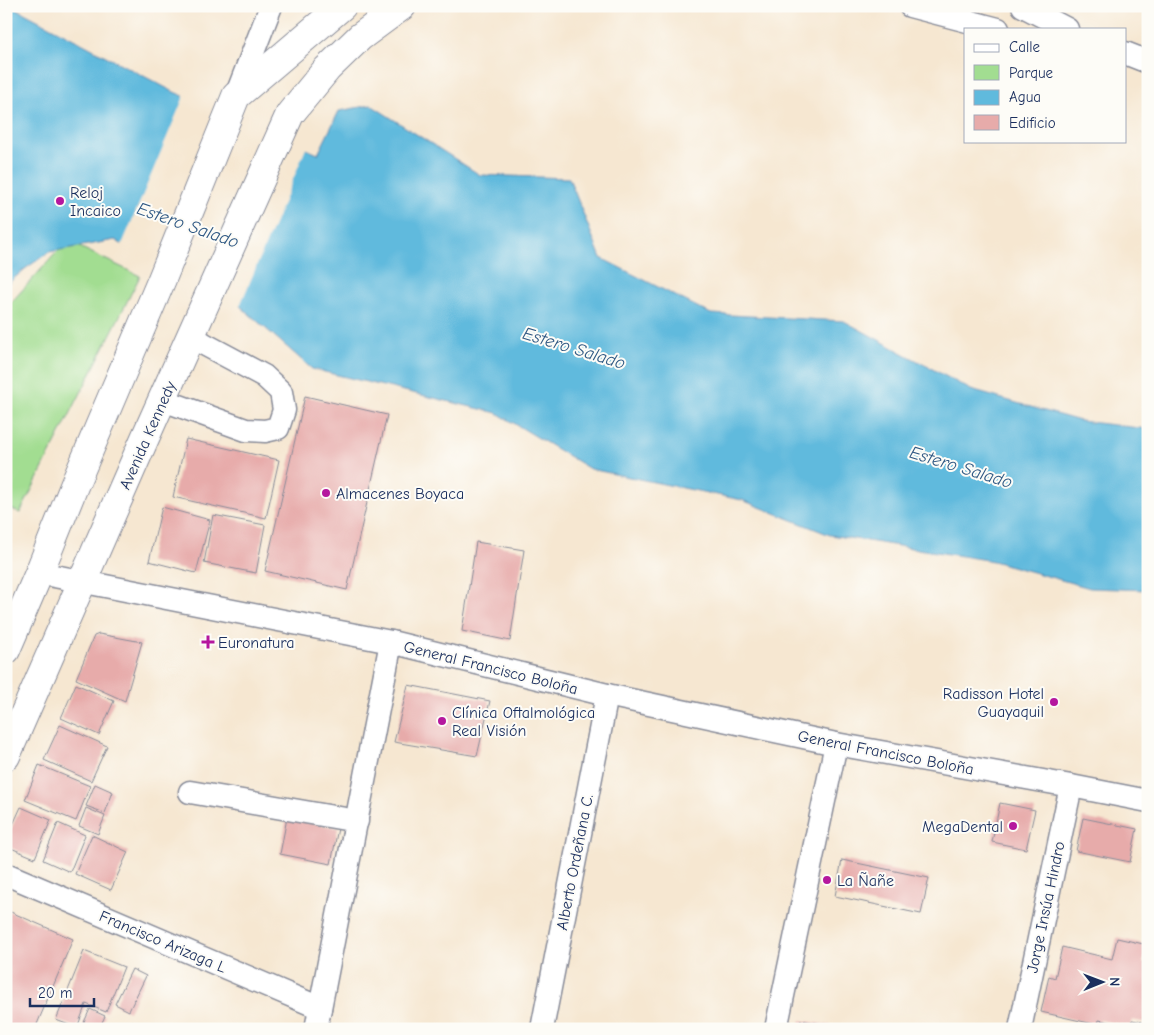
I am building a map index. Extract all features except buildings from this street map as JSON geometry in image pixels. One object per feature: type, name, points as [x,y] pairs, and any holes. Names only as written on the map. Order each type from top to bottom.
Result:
[{"type":"main road","points":[[6,650],[162,279],[234,100],[342,6]]},
{"type":"main road","name":"Avenida Kennedy","points":[[6,756],[290,114],[327,69],[360,37],[402,6]]},
{"type":"street","points":[[234,100],[271,6]]},
{"type":"street","points":[[916,8],[936,12],[951,6]]},
{"type":"street","points":[[1023,6],[1065,28]]},
{"type":"street","points":[[916,8],[994,28]]},
{"type":"street","points":[[1126,53],[1148,62]]},
{"type":"street","points":[[1126,61],[1148,67]]},
{"type":"street","points":[[163,400],[246,430],[265,431],[278,428],[284,410],[281,392],[264,376],[192,336]]},
{"type":"street","name":"General Francisco Boloña","points":[[39,574],[392,642],[607,695],[836,744],[1148,801]]},
{"type":"street","points":[[318,1018],[392,642]]},
{"type":"street","name":"Alberto Ordeñana C.","points":[[542,1029],[607,695]]},
{"type":"street","points":[[776,1029],[836,744]]},
{"type":"street","name":"Jorge Insúa Hindro","points":[[1020,1029],[1071,786]]},
{"type":"street","points":[[190,792],[357,821]]},
{"type":"street","name":"Francisco Arizaga L","points":[[6,874],[318,1018]]},
{"type":"green space","points":[[67,241],[140,276],[20,513],[6,507],[6,308]]},
{"type":"water","name":"Estero Salado","points":[[6,6],[11,6],[174,92],[318,154],[339,111],[371,105],[480,175],[569,178],[601,258],[711,314],[844,321],[971,390],[1080,421],[1148,429],[1148,590],[1090,588],[993,561],[830,535],[742,500],[590,469],[497,413],[312,369],[239,305],[148,261],[115,240],[49,252],[6,285]]},
{"type":"pier","points":[[185,94],[307,146],[239,308],[147,263],[121,247]]},
{"type":"place","name":"Reloj Incaico","points":[[60,201]]},
{"type":"place","name":"Almacenes Boyaca","points":[[326,493]]},
{"type":"place","name":"Euronatura","points":[[208,642]]},
{"type":"place","name":"Radisson Hotel Guayaquil","points":[[1054,702]]},
{"type":"place","name":"Clínica Oftalmológica Real Visión","points":[[442,721]]},
{"type":"place","name":"MegaDental","points":[[1013,826]]},
{"type":"place","name":"La Ñañe","points":[[827,880]]}]
